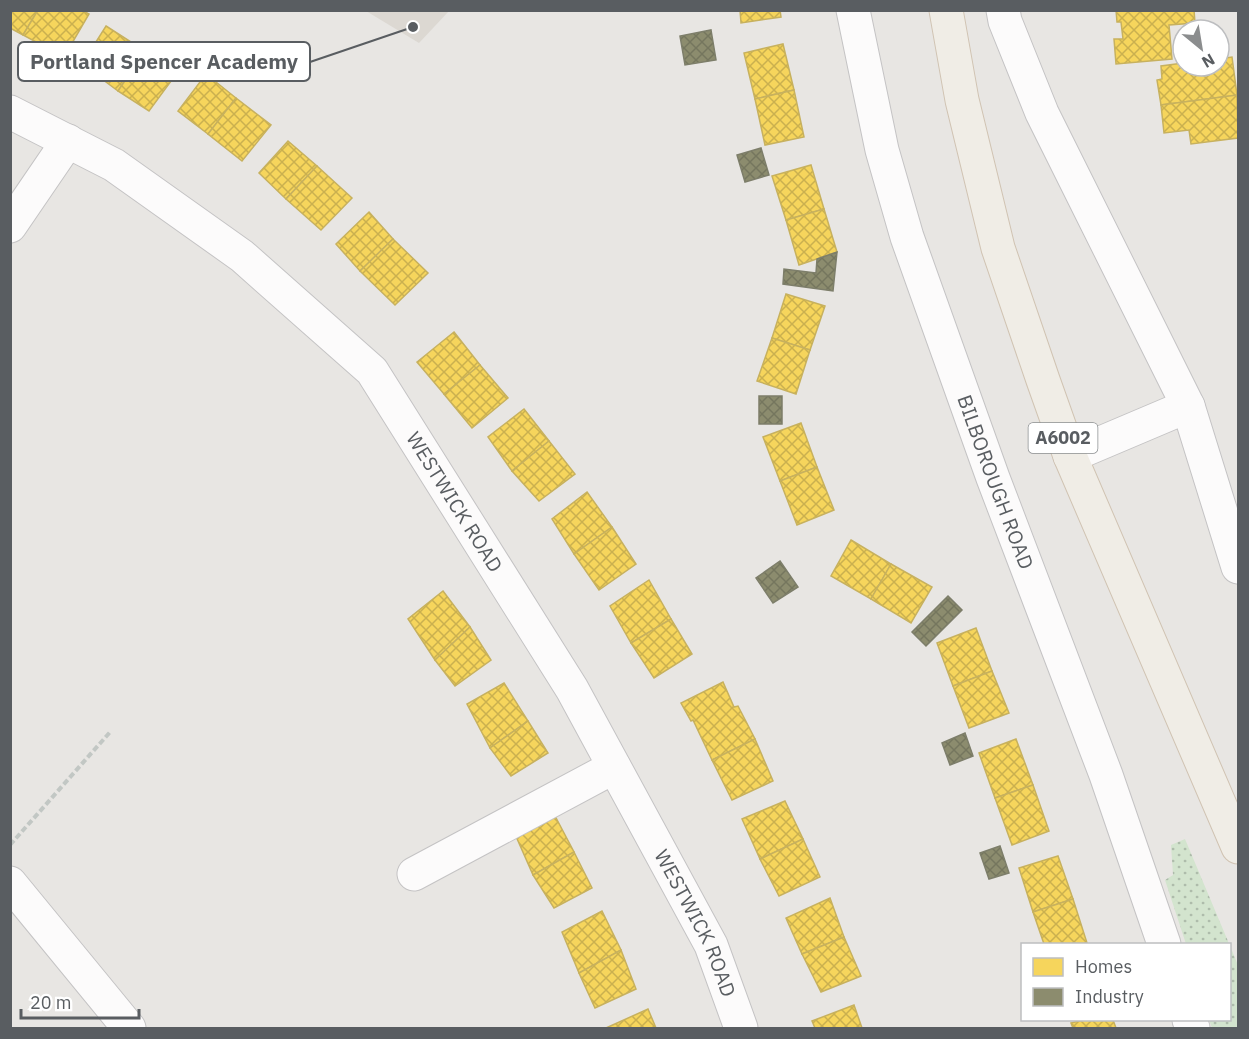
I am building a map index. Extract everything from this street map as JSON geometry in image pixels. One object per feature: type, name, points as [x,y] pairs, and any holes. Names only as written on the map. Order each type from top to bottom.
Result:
[{"type":"main road","name":"A6002","points":[[946,10],[962,100],[998,248],[1070,456],[1239,847]]},
{"type":"street","name":"BILBOROUGH ROAD","points":[[853,10],[882,150],[907,237],[993,478],[1106,775],[1163,943]]},
{"type":"street","points":[[1003,10],[1005,21],[1042,113],[1188,406],[1239,567]]},
{"type":"street","name":"WESTWICK ROAD","points":[[10,112],[114,165],[242,256],[372,370],[572,690],[711,945],[741,1029]]},
{"type":"street","points":[[10,226],[68,141]]},
{"type":"street","points":[[1070,456],[1188,406]]},
{"type":"street","points":[[414,874],[614,767]]},
{"type":"street","points":[[10,883],[129,1029]]},
{"type":"path","points":[[10,845],[111,731]]},
{"type":"shaded area","points":[[366,11],[449,11],[419,43]]},
{"type":"green space","points":[[1185,839],[1229,943],[1186,943],[1165,880],[1173,875],[1171,845]]},
{"type":"green space","points":[[1231,948],[1238,965],[1238,1028],[1212,1028],[1209,1021],[1231,1021]]},
{"type":"building: Homes","points":[[10,10],[38,10],[23,35],[10,28]]},
{"type":"building: Homes","points":[[38,10],[82,10],[89,14],[64,57],[23,35]]},
{"type":"building: Homes","points":[[740,10],[780,10],[781,17],[741,23]]},
{"type":"building: Homes","points":[[1116,10],[1194,10],[1195,18],[1171,18],[1171,25],[1169,25],[1171,59],[1116,64],[1114,39],[1123,39],[1121,22],[1117,22]]},
{"type":"building: Homes","points":[[106,26],[145,51],[118,91],[82,64]]},
{"type":"building: Homes","points":[[783,44],[794,90],[755,99],[744,53]]},
{"type":"building: Homes","points":[[145,51],[177,73],[149,111],[118,91]]},
{"type":"building: Homes","points":[[1231,57],[1237,95],[1161,105],[1157,80],[1162,79],[1161,66],[1171,65],[1171,78],[1231,78]]},
{"type":"building: Homes","points":[[206,74],[236,98],[208,134],[178,111]]},
{"type":"building: Homes","points":[[794,90],[804,137],[765,145],[755,99]]},
{"type":"building: Homes","points":[[1237,95],[1238,138],[1191,144],[1189,130],[1164,133],[1161,105]]},
{"type":"building: Homes","points":[[236,98],[271,125],[242,161],[208,134]]},
{"type":"building: Homes","points":[[288,141],[317,166],[286,199],[259,173]]},
{"type":"building: Homes","points":[[811,165],[824,209],[786,220],[772,176]]},
{"type":"building: Homes","points":[[317,166],[352,198],[321,230],[286,199]]},
{"type":"building: Homes","points":[[824,209],[837,252],[799,265],[786,220]]},
{"type":"building: Homes","points":[[369,212],[393,239],[360,271],[336,244]]},
{"type":"building: Homes","points":[[393,239],[428,273],[395,305],[360,271]]},
{"type":"building: Homes","points":[[786,294],[825,306],[810,350],[772,338]]},
{"type":"building: Homes","points":[[454,332],[480,365],[444,394],[417,362]]},
{"type":"building: Homes","points":[[772,338],[810,350],[796,394],[757,381]]},
{"type":"building: Homes","points":[[480,365],[508,398],[472,428],[444,394]]},
{"type":"building: Homes","points":[[524,409],[549,441],[512,471],[488,437]]},
{"type":"building: Homes","points":[[801,423],[817,467],[780,481],[763,437]]},
{"type":"building: Homes","points":[[549,441],[575,474],[539,501],[512,471]]},
{"type":"building: Homes","points":[[817,467],[834,510],[797,525],[780,481]]},
{"type":"building: Homes","points":[[587,492],[612,527],[574,554],[552,519]]},
{"type":"building: Homes","points":[[612,527],[636,564],[599,590],[574,554]]},
{"type":"building: Homes","points":[[851,540],[891,564],[871,599],[831,576]]},
{"type":"building: Homes","points":[[891,564],[932,587],[911,623],[871,599]]},
{"type":"building: Homes","points":[[649,580],[671,619],[631,643],[610,606]]},
{"type":"building: Homes","points":[[443,591],[470,627],[435,660],[408,619]]},
{"type":"building: Homes","points":[[671,619],[692,654],[654,678],[631,643]]},
{"type":"building: Homes","points":[[470,627],[491,660],[455,686],[435,660]]},
{"type":"building: Homes","points":[[976,628],[992,671],[953,686],[937,643]]},
{"type":"building: Homes","points":[[992,671],[1009,713],[969,728],[953,686]]},
{"type":"building: Homes","points":[[723,682],[734,707],[738,706],[755,739],[712,760],[693,720],[691,721],[681,703]]},
{"type":"building: Homes","points":[[504,683],[528,721],[490,748],[467,704]]},
{"type":"building: Homes","points":[[528,721],[548,753],[511,776],[490,748]]},
{"type":"building: Homes","points":[[755,739],[773,781],[732,800],[712,760]]},
{"type":"building: Homes","points":[[1016,739],[1033,785],[995,798],[979,753]]},
{"type":"building: Homes","points":[[1033,785],[1049,831],[1012,845],[995,798]]},
{"type":"building: Homes","points":[[785,801],[803,839],[760,859],[742,819]]},
{"type":"building: Homes","points":[[554,814],[574,852],[533,875],[515,834]]},
{"type":"building: Homes","points":[[803,839],[820,877],[779,896],[760,859]]},
{"type":"building: Homes","points":[[574,852],[592,888],[554,908],[533,875]]},
{"type":"building: Homes","points":[[1058,856],[1073,899],[1033,912],[1019,868]]},
{"type":"building: Homes","points":[[830,898],[844,937],[802,954],[786,918]]},
{"type":"building: Homes","points":[[1073,899],[1087,943],[1044,943],[1033,912]]},
{"type":"building: Homes","points":[[602,911],[621,950],[579,973],[562,932]]},
{"type":"building: Homes","points":[[844,937],[861,976],[821,992],[802,954]]},
{"type":"building: Homes","points":[[621,950],[636,989],[595,1008],[579,973]]},
{"type":"building: Homes","points":[[854,1005],[862,1028],[815,1028],[812,1021]]},
{"type":"building: Homes","points":[[648,1009],[656,1028],[606,1028]]},
{"type":"building: Homes","points":[[1113,1021],[1116,1028],[1073,1028],[1071,1023]]},
{"type":"building: Industry","points":[[711,30],[716,60],[685,65],[680,36]]},
{"type":"building: Industry","points":[[761,148],[769,175],[745,182],[737,155]]},
{"type":"building: Industry","points":[[837,252],[833,291],[783,284],[784,269],[816,273],[817,259]]},
{"type":"building: Industry","points":[[759,396],[782,396],[782,424],[759,424]]},
{"type":"building: Industry","points":[[780,561],[798,587],[773,603],[756,578]]},
{"type":"building: Industry","points":[[948,596],[962,610],[926,646],[912,632]]},
{"type":"building: Industry","points":[[965,733],[973,756],[950,765],[942,743]]},
{"type":"building: Industry","points":[[1000,846],[1009,873],[989,879],[980,853]]},
{"type":"place","name":"Portland Spencer Academy","points":[[413,27]]}]
